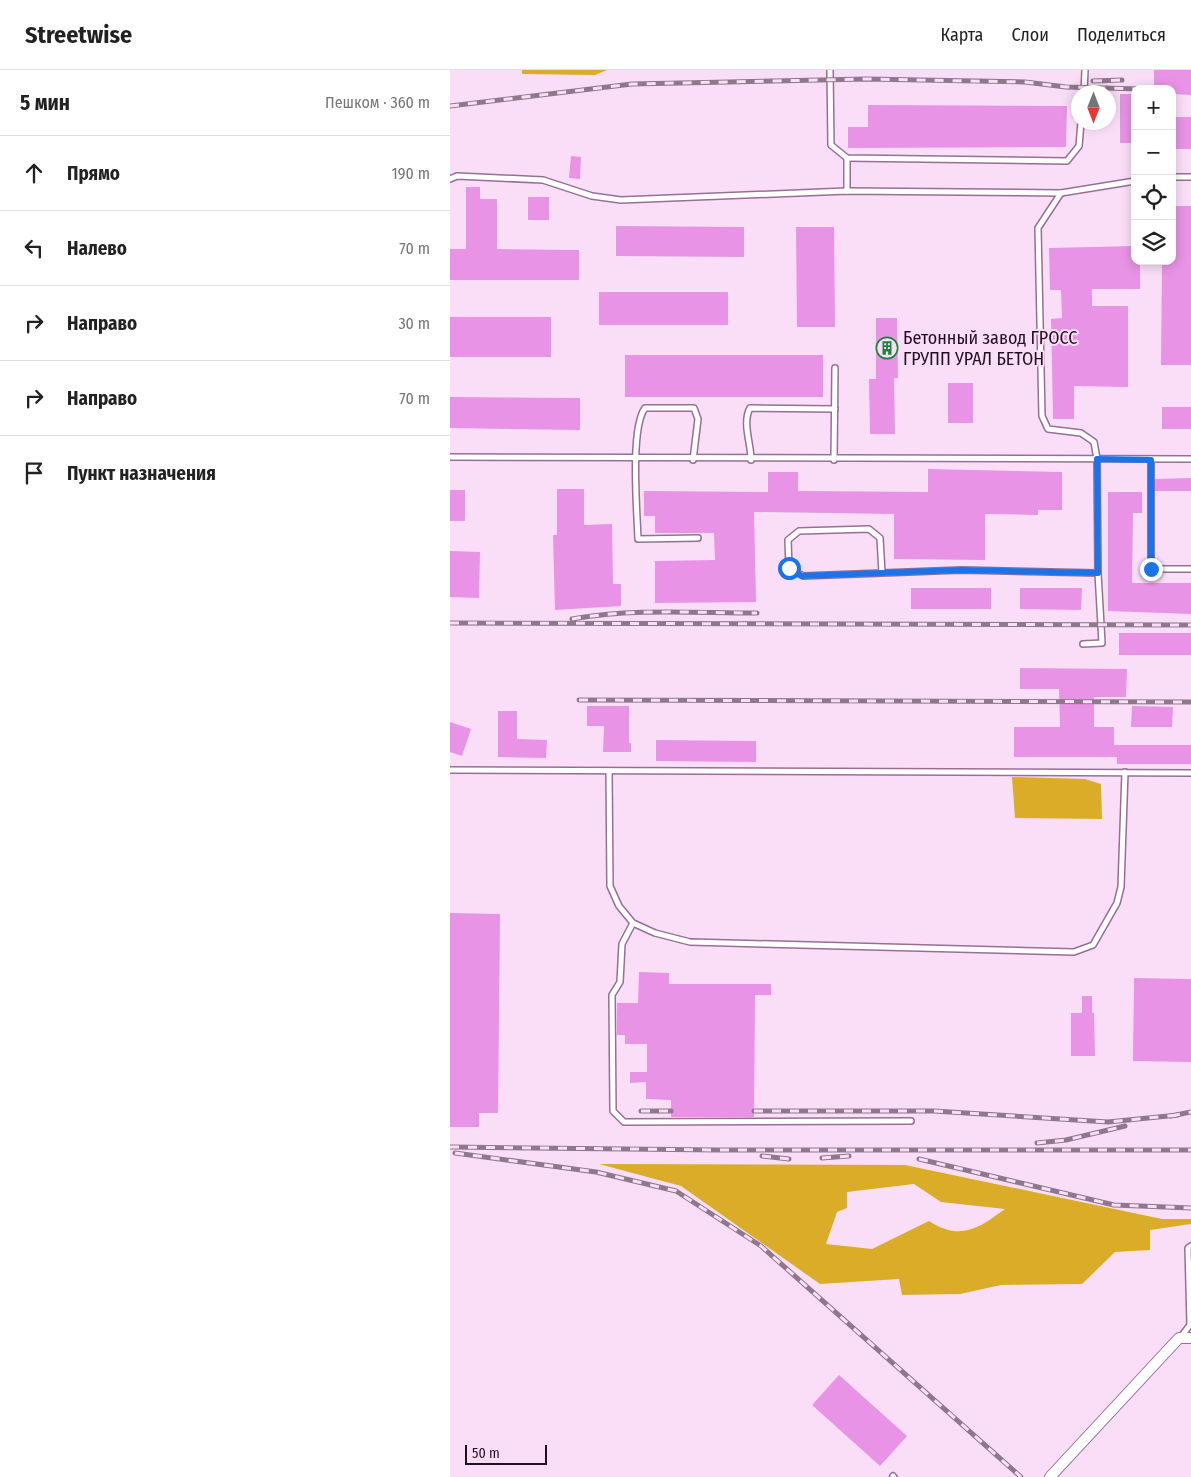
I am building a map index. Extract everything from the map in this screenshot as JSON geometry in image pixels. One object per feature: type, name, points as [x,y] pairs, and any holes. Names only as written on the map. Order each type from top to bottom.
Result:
[{"type":"street","points":[[1050,1477],[1179,1338],[1191,1338]]},
{"type":"lane","points":[[830,70],[830,146],[846,158],[1067,161],[1079,146],[1080,130]]},
{"type":"lane","points":[[1084,85],[1085,70]]},
{"type":"lane","points":[[846,158],[847,191]]},
{"type":"lane","points":[[450,179],[457,176],[543,180],[592,196],[621,200],[847,191],[1061,193],[1131,182]]},
{"type":"lane","points":[[1176,178],[1191,177]]},
{"type":"lane","points":[[1061,193],[1038,228],[1042,416],[1048,429],[1081,433],[1094,442],[1097,459],[1098,573],[1102,643],[1083,644]]},
{"type":"lane","points":[[834,460],[835,368]]},
{"type":"lane","points":[[693,460],[698,419],[694,408],[645,408],[640,415],[636,460],[638,539],[698,538]]},
{"type":"lane","points":[[752,460],[752,446],[746,416],[750,408],[835,409]]},
{"type":"lane","points":[[450,457],[636,460],[1191,459]]},
{"type":"lane","points":[[1151,460],[1151,569],[1191,568]]},
{"type":"lane","points":[[882,573],[880,538],[869,529],[799,531],[788,540],[789,568],[802,576],[882,573],[961,570],[1098,573]]},
{"type":"lane","points":[[450,770],[1191,773]]},
{"type":"lane","points":[[609,771],[610,886],[619,906],[633,923],[655,933],[690,942],[1074,952],[1093,945],[1116,903],[1121,887],[1125,772]]},
{"type":"lane","points":[[633,923],[622,944],[620,982],[612,995],[614,1111],[624,1122],[911,1121]]},
{"type":"lane","points":[[1179,1338],[1190,1325],[1188,1248],[1191,1246]]},
{"type":"shaded area","points":[[522,70],[607,70],[595,75],[522,74]]},
{"type":"shaded area","points":[[1012,777],[1085,779],[1101,784],[1102,819],[1015,818]]},
{"type":"shaded area","points":[[599,1164],[905,1165],[1162,1219],[1191,1219],[1191,1224],[1150,1230],[1150,1250],[1115,1252],[1082,1284],[1001,1285],[960,1294],[902,1295],[899,1279],[820,1284],[681,1186]],"holes":[[[914,1184],[941,1202],[1005,1209],[986,1222],[968,1230],[950,1230],[929,1221],[872,1249],[826,1244],[837,1212],[847,1208],[847,1192]]]},
{"type":"building","points":[[1154,70],[1191,70],[1191,95],[1176,94],[1176,85],[1154,85]]},
{"type":"building","points":[[1120,94],[1131,94],[1131,143],[1120,143]]},
{"type":"building","points":[[868,105],[1067,106],[1066,147],[848,148],[848,127],[868,127]]},
{"type":"building","points":[[1176,117],[1191,117],[1191,149],[1176,149]]},
{"type":"building","points":[[571,156],[581,157],[580,179],[569,178]]},
{"type":"building","points":[[466,187],[480,187],[480,199],[497,199],[497,249],[579,250],[579,280],[450,280],[450,249],[466,249]]},
{"type":"building","points":[[528,197],[549,197],[549,220],[528,220]]},
{"type":"building","points":[[1176,206],[1191,206],[1191,365],[1161,365],[1162,265],[1176,265]]},
{"type":"building","points":[[616,226],[744,227],[744,257],[616,256]]},
{"type":"building","points":[[796,227],[834,227],[835,327],[797,327]]},
{"type":"building","points":[[1131,246],[1131,265],[1140,265],[1140,289],[1092,289],[1092,306],[1128,306],[1128,387],[1074,386],[1074,419],[1053,419],[1051,319],[1062,318],[1061,290],[1050,290],[1049,248]]},
{"type":"building","points":[[599,292],[728,292],[728,325],[599,325]]},
{"type":"building","points":[[450,317],[551,317],[551,357],[450,357]]},
{"type":"building","points":[[876,318],[897,318],[898,378],[894,378],[895,434],[870,434],[869,379],[876,379]]},
{"type":"building","points":[[625,355],[823,355],[823,397],[625,397]]},
{"type":"building","points":[[948,383],[973,383],[973,423],[948,423]]},
{"type":"building","points":[[450,397],[580,398],[580,430],[450,428]]},
{"type":"building","points":[[1162,407],[1191,407],[1191,429],[1162,429]]},
{"type":"building","points":[[928,469],[1062,472],[1062,510],[1038,510],[1038,515],[985,514],[985,560],[894,559],[894,514],[754,512],[756,602],[655,603],[655,561],[715,560],[714,533],[655,533],[655,516],[644,516],[644,491],[768,492],[768,472],[798,472],[798,491],[928,492]]},
{"type":"building","points":[[1191,478],[1191,491],[1155,491],[1155,479]]},
{"type":"building","points":[[557,489],[584,489],[584,525],[612,524],[613,584],[621,584],[621,606],[555,610],[553,535],[557,535]]},
{"type":"building","points":[[450,490],[465,490],[465,521],[450,521]]},
{"type":"building","points":[[1108,492],[1142,492],[1142,513],[1133,513],[1132,583],[1191,583],[1191,614],[1108,611]]},
{"type":"building","points":[[450,551],[480,552],[479,598],[450,597]]},
{"type":"building","points":[[911,588],[991,588],[991,609],[911,609]]},
{"type":"building","points":[[1020,588],[1082,588],[1081,610],[1020,609]]},
{"type":"building","points":[[1119,633],[1191,633],[1191,655],[1119,655]]},
{"type":"building","points":[[1020,668],[1127,669],[1126,697],[1094,697],[1094,727],[1114,727],[1114,745],[1191,745],[1191,764],[1117,764],[1117,757],[1014,757],[1014,727],[1060,727],[1059,689],[1020,689]]},
{"type":"building","points":[[587,706],[629,706],[629,743],[631,743],[631,752],[603,752],[604,726],[587,726]]},
{"type":"building","points":[[1132,706],[1173,707],[1172,727],[1131,727]]},
{"type":"building","points":[[498,711],[517,711],[517,739],[547,740],[546,758],[498,757]]},
{"type":"building","points":[[450,722],[471,729],[462,756],[450,752]]},
{"type":"building","points":[[656,740],[756,741],[756,762],[656,761]]},
{"type":"building","points":[[450,913],[500,914],[498,1113],[479,1113],[479,1127],[450,1127]]},
{"type":"building","points":[[639,972],[669,973],[669,984],[771,984],[771,995],[755,995],[754,1117],[671,1117],[671,1100],[646,1099],[646,1082],[630,1083],[630,1072],[647,1072],[647,1044],[625,1044],[625,1035],[617,1035],[617,1003],[638,1003]]},
{"type":"building","points":[[1134,978],[1191,979],[1191,1062],[1133,1061]]},
{"type":"building","points":[[1082,996],[1092,996],[1095,1056],[1071,1056],[1071,1013],[1082,1013]]},
{"type":"building","points":[[839,1375],[907,1436],[880,1466],[812,1405]]},
{"type":"railway","points":[[450,106],[632,84],[866,79],[1025,82],[1066,87],[1131,89]]},
{"type":"railway","points":[[1093,81],[1122,80]]},
{"type":"railway","points":[[572,619],[641,612],[757,613]]},
{"type":"railway","points":[[450,623],[1191,625]]},
{"type":"railway","points":[[579,700],[1191,702]]},
{"type":"railway","points":[[641,1111],[671,1111]]},
{"type":"railway","points":[[754,1111],[934,1111],[1108,1122],[1178,1115]]},
{"type":"railway","points":[[1171,1116],[1191,1112]]},
{"type":"railway","points":[[1037,1143],[1066,1140],[1125,1126]]},
{"type":"railway","points":[[450,1147],[718,1150],[1191,1150]]},
{"type":"railway","points":[[455,1153],[596,1172],[676,1191],[761,1246],[1021,1477]]},
{"type":"railway","points":[[762,1156],[789,1159]]},
{"type":"railway","points":[[822,1158],[849,1156]]},
{"type":"railway","points":[[919,1159],[1114,1205],[1191,1208]]},
{"type":"place","name":"Бетонный завод ГРОСС ГРУПП УРАЛ БЕТОН","points":[[887,348]]},
{"type":"route","points":[[789,568],[802,576],[961,570],[1098,573],[1097,459],[1151,460],[1151,569]]}]
